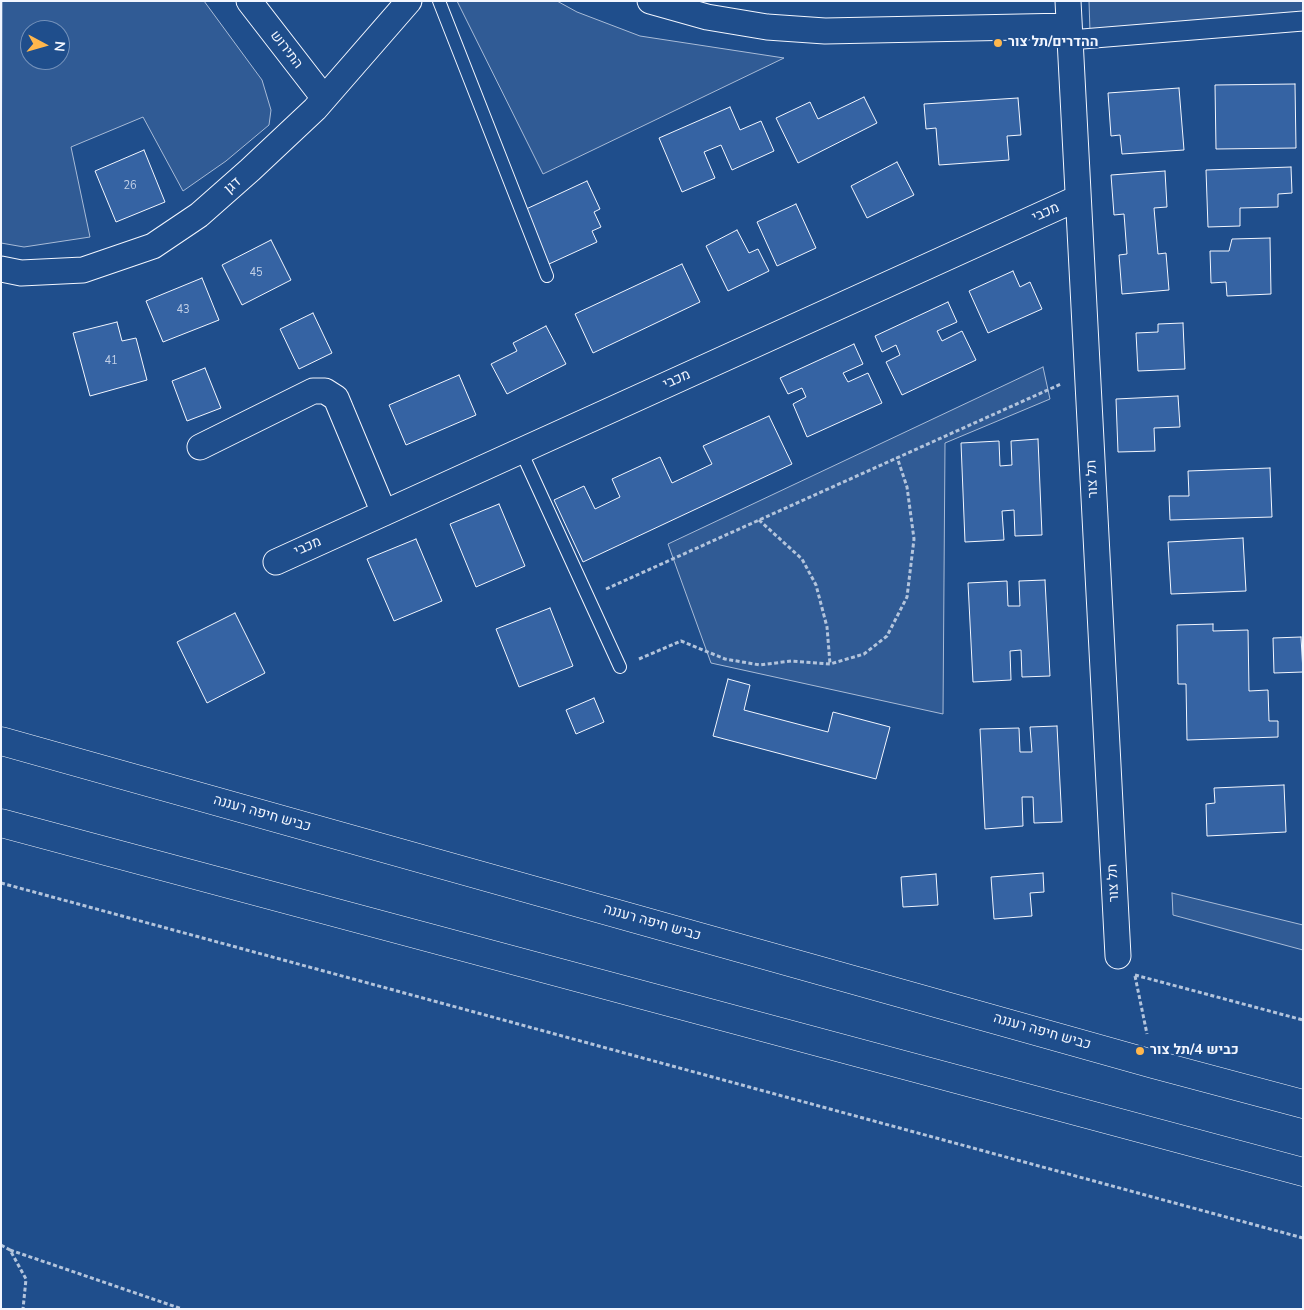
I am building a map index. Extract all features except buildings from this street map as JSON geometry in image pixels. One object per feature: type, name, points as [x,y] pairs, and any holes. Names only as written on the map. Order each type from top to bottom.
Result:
[{"type":"highway","name":"כביש חיפה רעננה","points":[[1,741],[1153,1064],[1303,1104]]},
{"type":"highway","points":[[1,822],[1303,1172]]},
{"type":"street","name":"התירוש","points":[[249,1],[324,98]]},
{"type":"street","name":"דגן","points":[[1,269],[21,273],[82,270],[153,246],[199,215],[250,170],[324,98],[409,1]]},
{"type":"street","points":[[650,1],[707,17],[767,27],[825,31],[1070,33],[1303,22]]},
{"type":"street","name":"תל צור","points":[[1068,1],[1118,956]]},
{"type":"street","name":"מכבי","points":[[276,562],[1078,198]]},
{"type":"street","points":[[200,447],[313,391],[325,392],[336,398],[384,512]]},
{"type":"lane","points":[[439,1],[547,276]]},
{"type":"lane","points":[[521,451],[620,667]]},
{"type":"path","points":[[588,597],[1087,372]]},
{"type":"path","points":[[620,667],[681,640],[724,659],[760,665],[792,661],[830,664],[864,654],[887,636],[907,597],[914,539],[907,487],[897,457]]},
{"type":"path","points":[[759,520],[802,559],[816,584],[827,627],[830,664]]},
{"type":"path","points":[[1,883],[1303,1238]]},
{"type":"path","points":[[1118,956],[1135,975],[1153,1064]]},
{"type":"path","points":[[1135,975],[1303,1020]]},
{"type":"path","points":[[1,1245],[10,1250],[182,1309]]},
{"type":"path","points":[[10,1250],[26,1279],[23,1309]]},
{"type":"shaded area","points":[[2,1],[204,1],[262,80],[271,110],[269,125],[226,161],[183,191],[143,117],[71,147],[90,237],[24,247],[1,243]]},
{"type":"shaded area","points":[[457,1],[557,1],[577,12],[640,36],[784,58],[543,174]]},
{"type":"shaded area","points":[[1089,1],[1303,1],[1303,12],[1090,32]]},
{"type":"shaded area","points":[[1043,367],[1050,399],[945,443],[943,714],[711,663],[668,544]]},
{"type":"shaded area","points":[[1172,893],[1303,925],[1303,950],[1173,915]]},
{"type":"place","name":"ההדרים/תל צור","points":[[998,43]]},
{"type":"place","name":"כביש 4/תל צור","points":[[1140,1051]]}]
